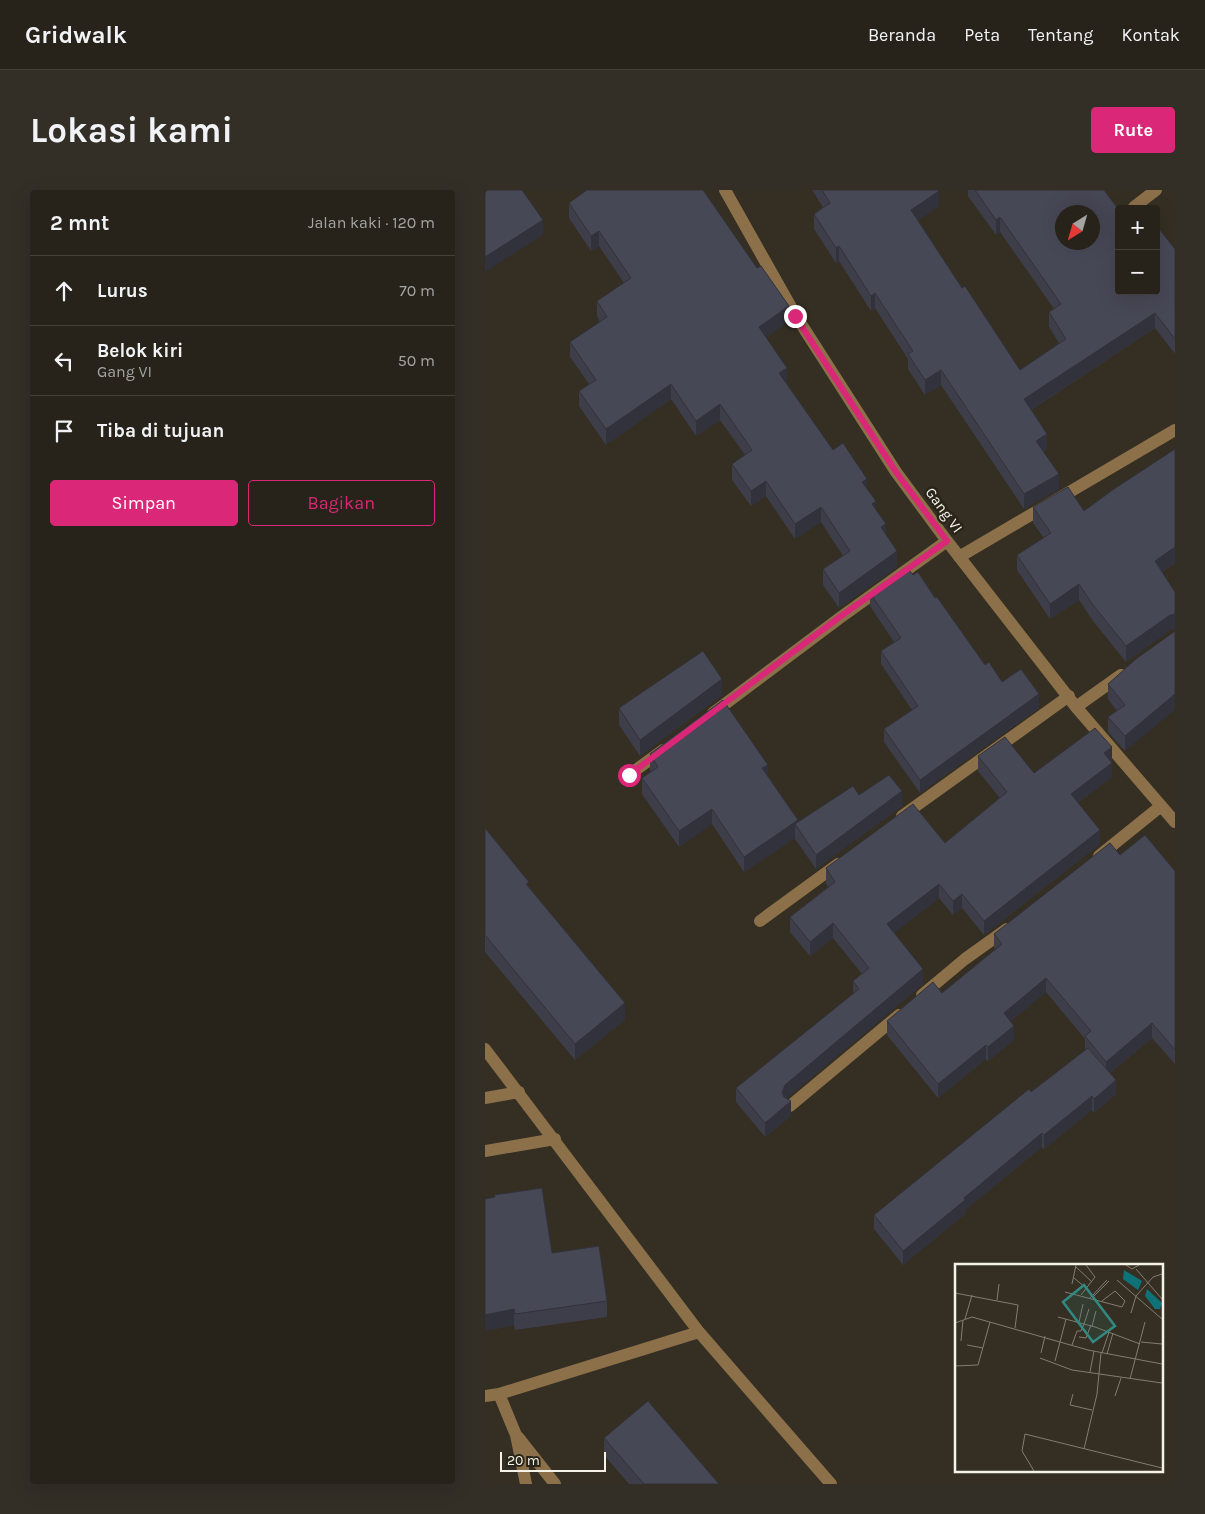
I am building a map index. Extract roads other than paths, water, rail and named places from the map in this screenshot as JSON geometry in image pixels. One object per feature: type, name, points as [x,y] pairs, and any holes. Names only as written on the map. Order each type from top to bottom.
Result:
[{"type":"street","name":"Gang VI","points":[[725,190],[795,316],[896,472],[959,557],[1073,702],[1175,822]]},
{"type":"street","points":[[1135,205],[1156,190]]},
{"type":"street","points":[[959,557],[1175,430]]},
{"type":"street","points":[[699,722],[841,616],[947,541]]},
{"type":"street","points":[[895,821],[1073,702],[1133,667]]},
{"type":"street","points":[[629,775],[676,740]]},
{"type":"street","points":[[1086,866],[1161,806]]},
{"type":"street","points":[[761,921],[848,856]]},
{"type":"street","points":[[791,1106],[965,959],[1018,920]]},
{"type":"street","points":[[485,1049],[699,1332],[831,1484]]},
{"type":"street","points":[[485,1098],[519,1092]]},
{"type":"street","points":[[485,1151],[555,1140]]},
{"type":"street","points":[[485,1396],[499,1394],[699,1332]]},
{"type":"street","points":[[499,1394],[517,1435],[526,1484]]},
{"type":"street","points":[[517,1435],[555,1484]]}]
